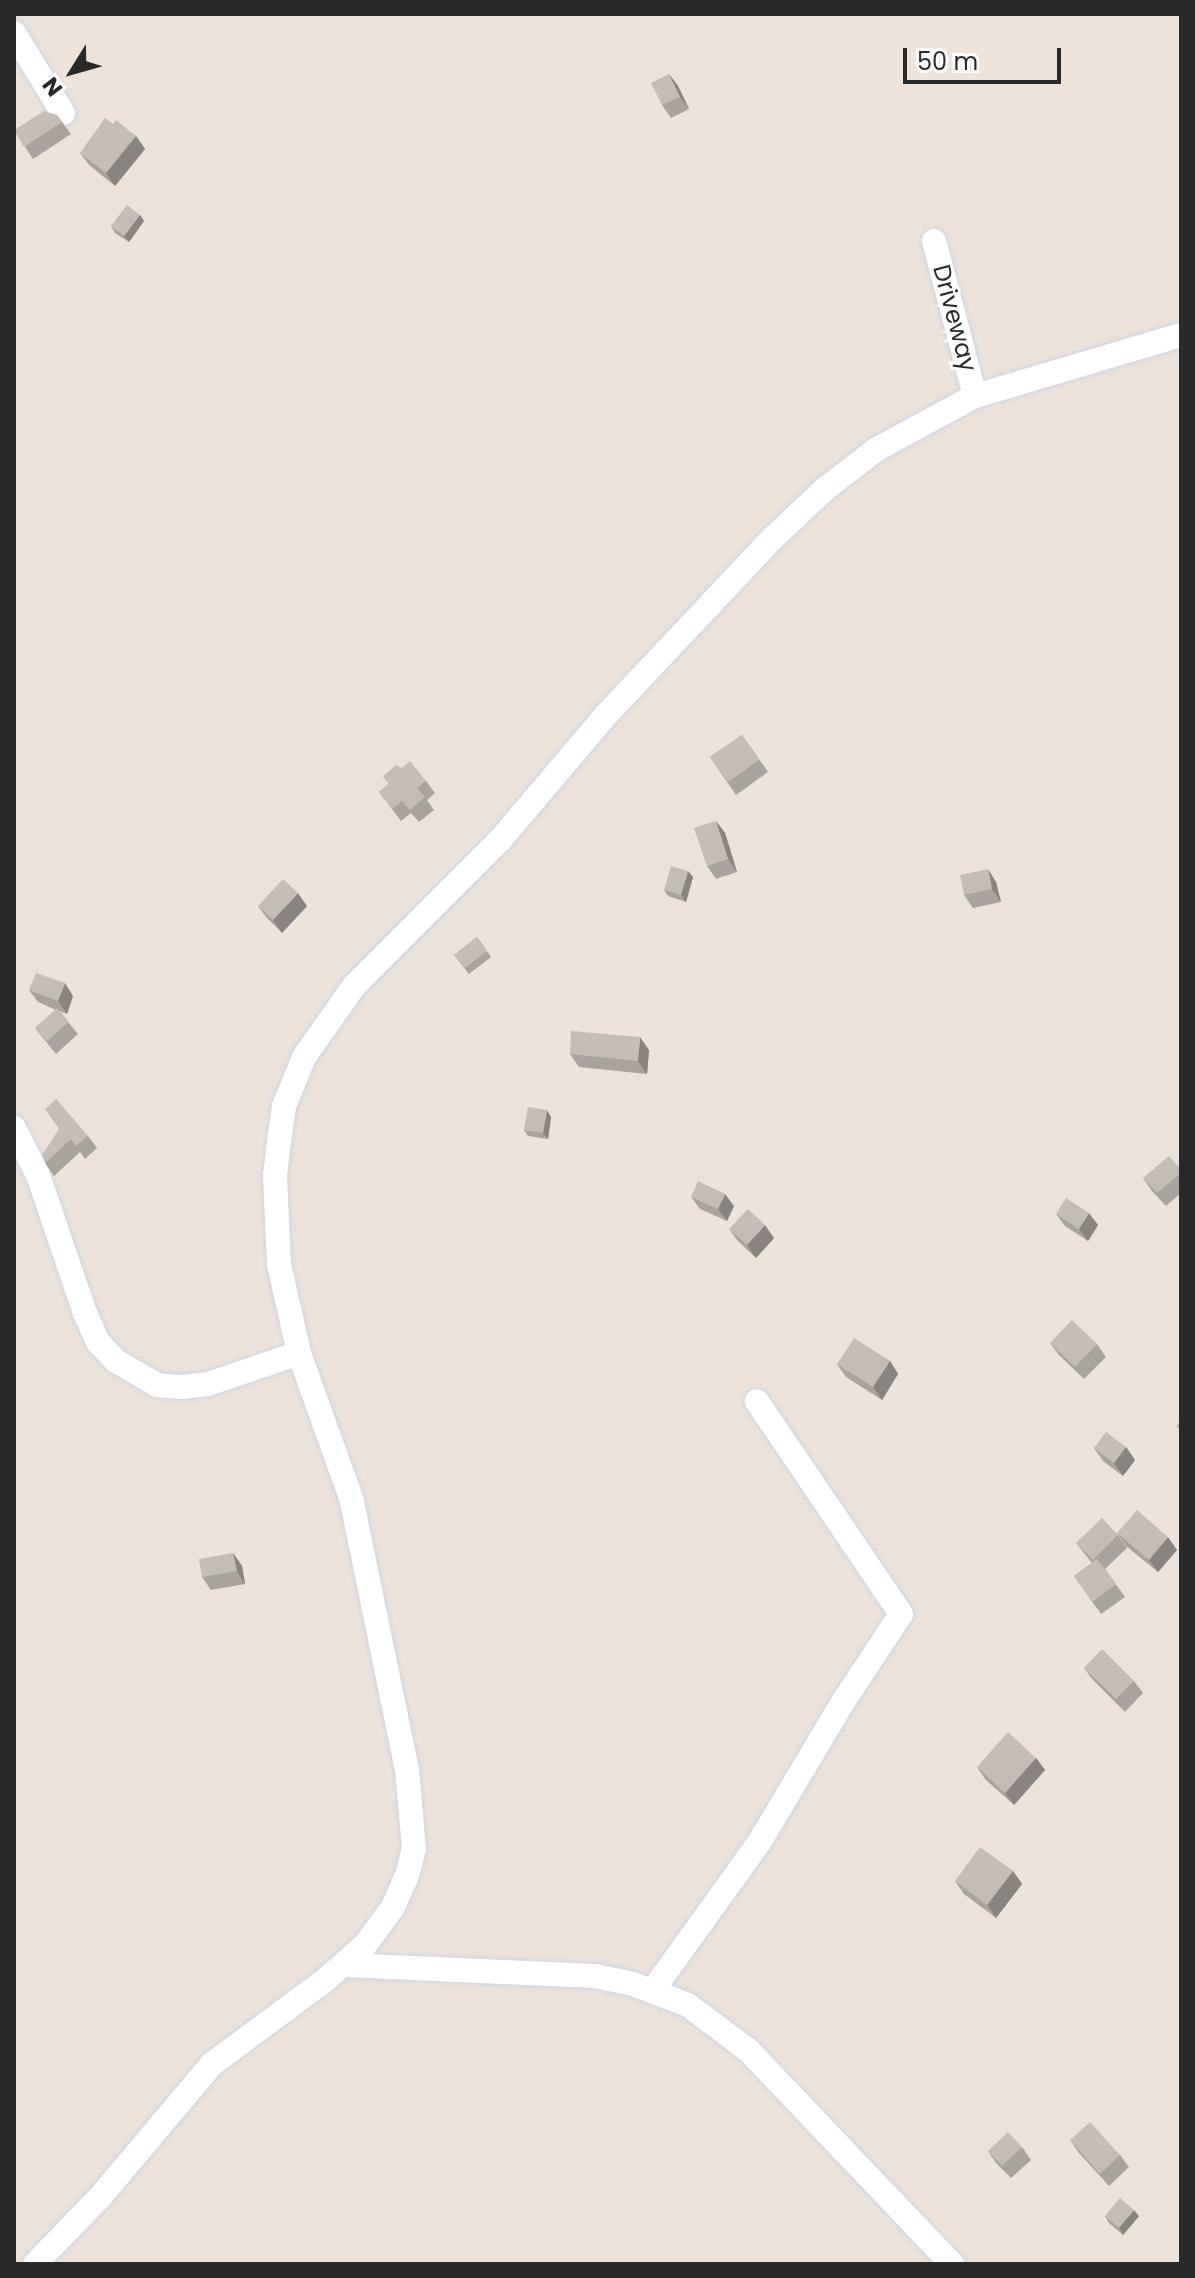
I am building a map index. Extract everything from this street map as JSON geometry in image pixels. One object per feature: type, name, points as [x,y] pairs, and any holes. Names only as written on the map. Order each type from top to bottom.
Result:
[{"type":"street","points":[[14,33],[63,113]]},
{"type":"street","name":"Driveway","points":[[934,241],[975,396]]},
{"type":"street","points":[[35,2264],[100,2197],[212,2064],[344,1965],[366,1944],[393,1907],[407,1876],[414,1848],[407,1770],[352,1501],[299,1353],[279,1264],[275,1175],[284,1106],[304,1057],[354,986],[500,840],[605,716],[773,538],[825,489],[877,449],[975,396],[1181,335]]},
{"type":"street","points":[[14,1128],[38,1175],[85,1313],[98,1342],[116,1361],[157,1385],[181,1387],[208,1384],[299,1353]]},
{"type":"street","points":[[653,1990],[760,1841],[843,1702],[901,1614],[757,1401]]},
{"type":"street","points":[[344,1965],[595,1976],[653,1990],[688,2005],[748,2050],[952,2264]]},
{"type":"building","points":[[669,74],[680,97],[662,105],[651,83]]},
{"type":"building","points":[[44,111],[57,115],[62,122],[24,147],[14,130]]},
{"type":"building","points":[[105,118],[113,124],[116,120],[136,136],[106,173],[80,153]]},
{"type":"building","points":[[127,205],[140,215],[124,236],[111,226]]},
{"type":"building","points":[[742,735],[759,760],[728,782],[710,757]]},
{"type":"building","points":[[410,761],[426,781],[417,788],[425,797],[410,810],[402,801],[392,809],[379,792],[389,784],[383,776],[396,765],[402,768]]},
{"type":"building","points":[[716,821],[728,859],[707,866],[694,828]]},
{"type":"building","points":[[671,866],[688,871],[681,895],[664,890]]},
{"type":"building","points":[[988,869],[992,889],[964,895],[960,875]]},
{"type":"building","points":[[283,879],[298,893],[273,920],[258,906]]},
{"type":"building","points":[[477,937],[487,951],[465,968],[454,955]]},
{"type":"building","points":[[36,973],[65,983],[58,1001],[29,990]]},
{"type":"building","points":[[57,1008],[69,1022],[47,1041],[35,1028]]},
{"type":"building","points":[[571,1031],[640,1037],[638,1061],[570,1054]]},
{"type":"building","points":[[56,1099],[88,1136],[76,1146],[71,1139],[45,1163],[42,1155],[59,1129],[45,1109]]},
{"type":"building","points":[[528,1107],[547,1110],[543,1133],[524,1130]]},
{"type":"building","points":[[1169,1156],[1181,1173],[1157,1193],[1143,1178]]},
{"type":"building","points":[[698,1181],[725,1194],[718,1209],[691,1197]]},
{"type":"building","points":[[1066,1198],[1089,1213],[1079,1229],[1056,1214]]},
{"type":"building","points":[[748,1209],[765,1225],[747,1245],[729,1229]]},
{"type":"building","points":[[1072,1320],[1097,1344],[1075,1367],[1050,1343]]},
{"type":"building","points":[[854,1338],[890,1361],[873,1387],[837,1364]]},
{"type":"building","points":[[1106,1432],[1126,1447],[1114,1463],[1094,1448]]},
{"type":"building","points":[[1137,1510],[1168,1537],[1149,1560],[1117,1533]]},
{"type":"building","points":[[1102,1518],[1118,1535],[1093,1560],[1076,1543]]},
{"type":"building","points":[[233,1553],[237,1571],[202,1577],[199,1559]]},
{"type":"building","points":[[1097,1559],[1116,1584],[1092,1602],[1074,1576]]},
{"type":"building","points":[[1102,1649],[1134,1681],[1116,1699],[1084,1668]]},
{"type":"building","points":[[1008,1732],[1036,1758],[1005,1793],[977,1767]]},
{"type":"building","points":[[980,1847],[1013,1871],[987,1905],[955,1881]]},
{"type":"building","points":[[1090,2122],[1120,2155],[1100,2174],[1070,2140]]},
{"type":"building","points":[[1008,2132],[1022,2147],[1002,2166],[988,2151]]},
{"type":"building","points":[[1120,2198],[1134,2210],[1119,2228],[1105,2216]]}]
